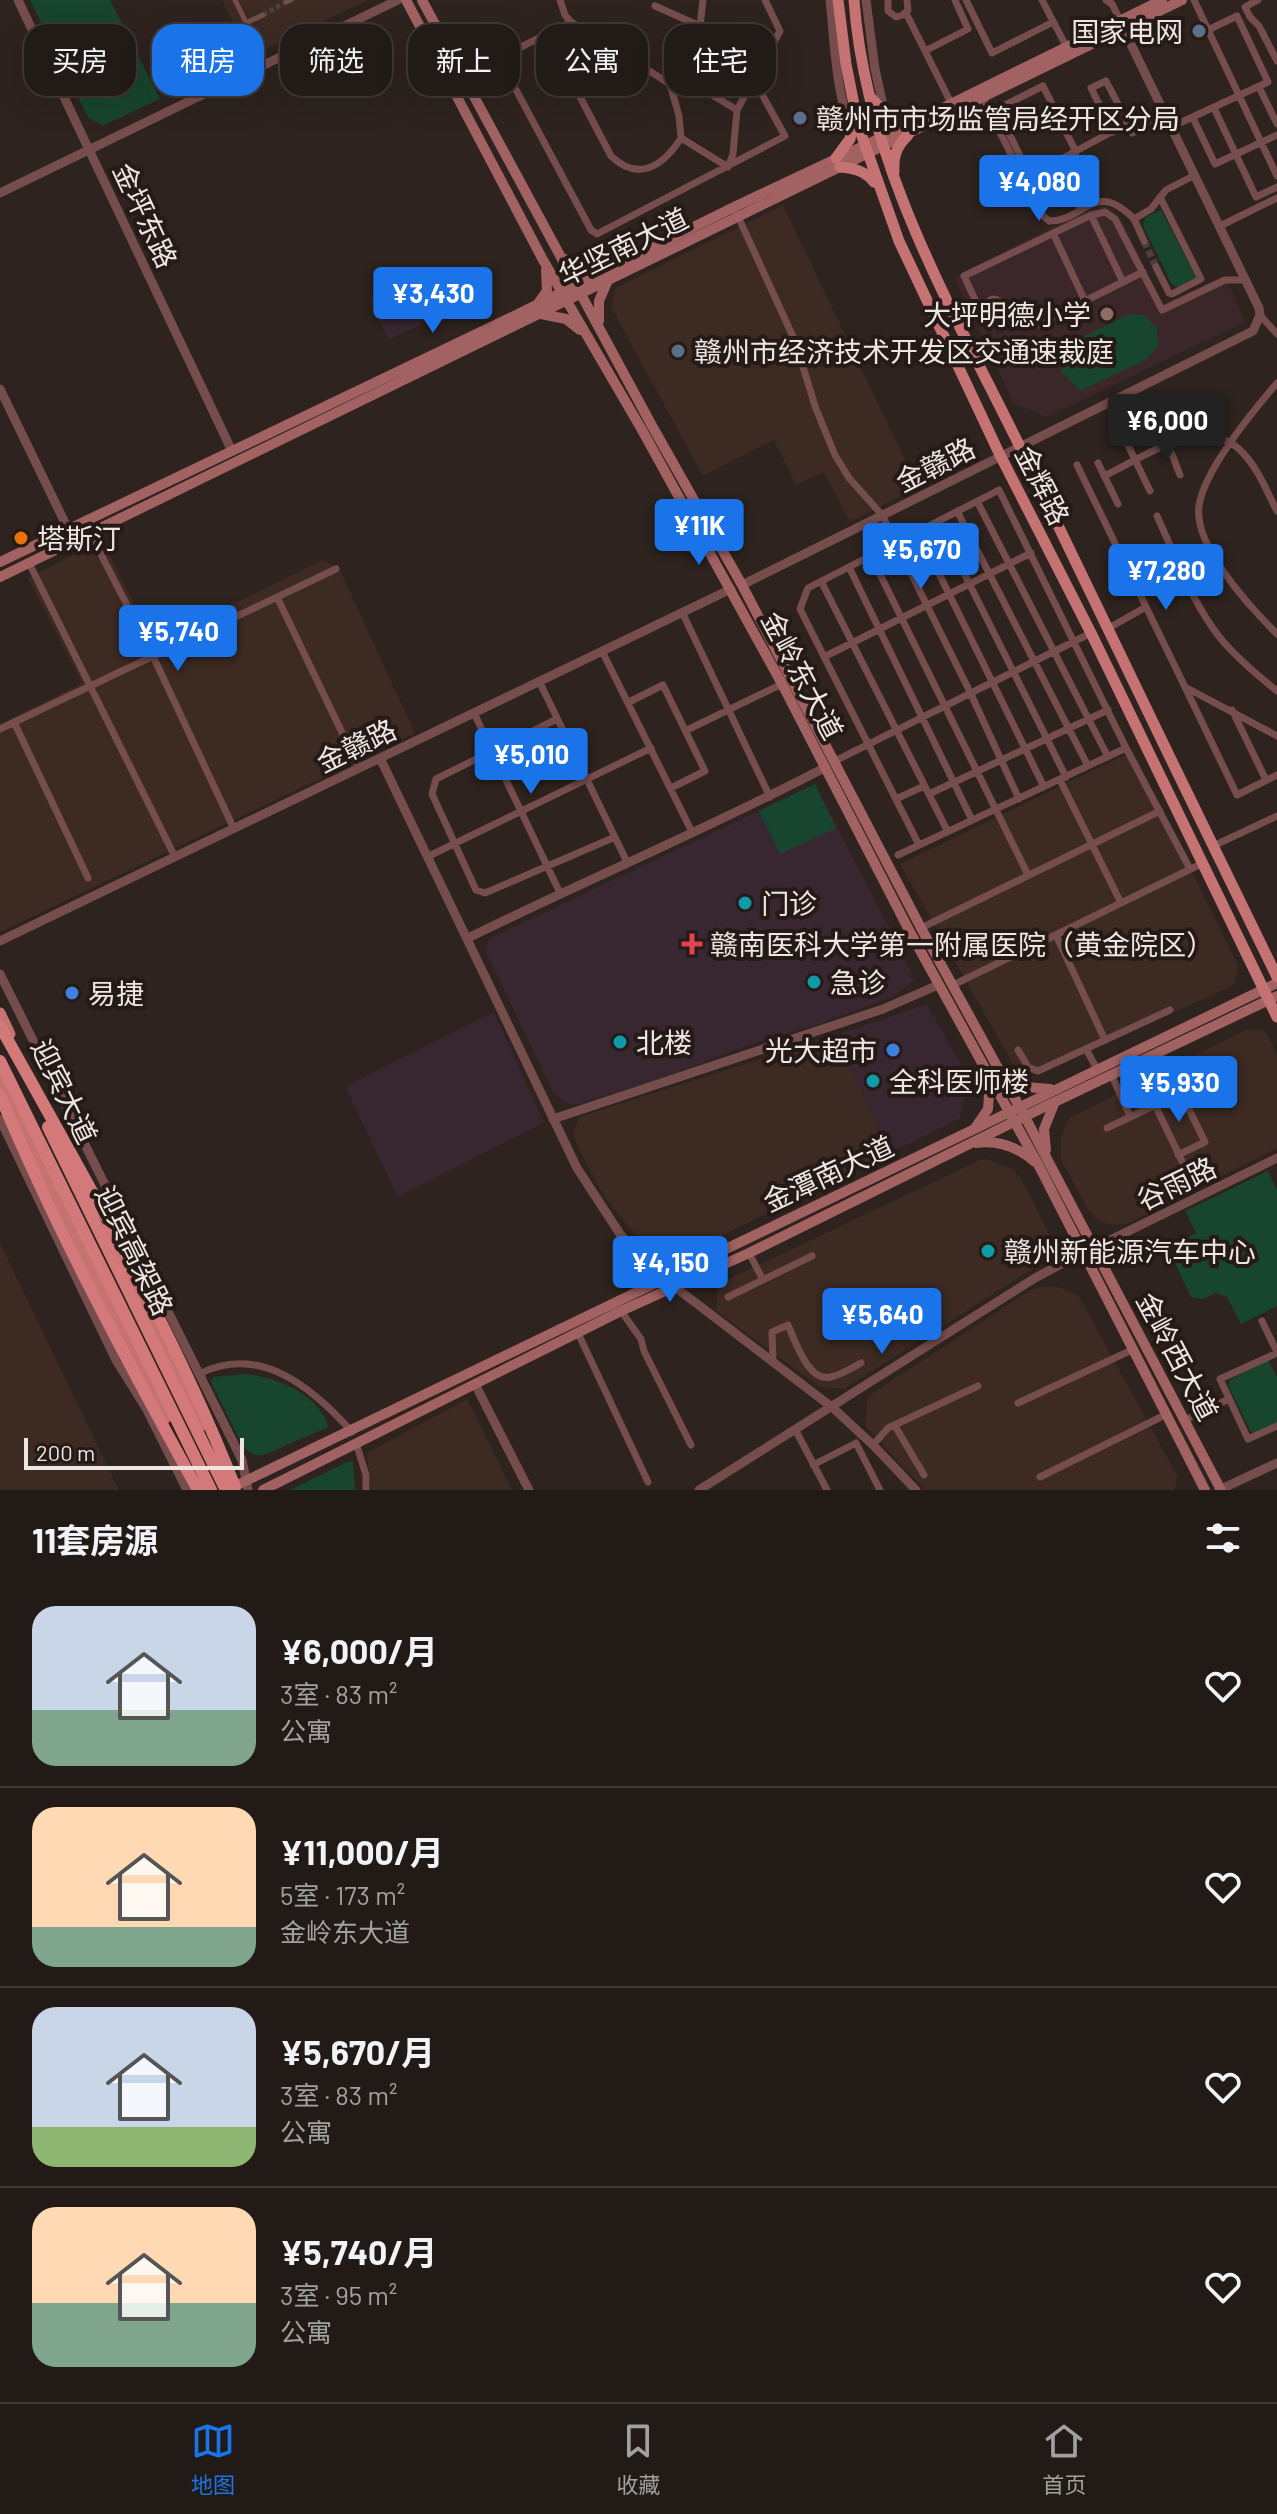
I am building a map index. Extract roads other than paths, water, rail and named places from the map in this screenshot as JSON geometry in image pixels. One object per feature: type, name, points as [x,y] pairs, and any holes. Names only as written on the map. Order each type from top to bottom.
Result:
[{"type":"highway","points":[[0,1028],[193,1375],[236,1488]]},
{"type":"highway","name":"迎宾高架路","points":[[0,1028],[236,1488]]},
{"type":"highway","name":"迎宾高架路","points":[[0,1061],[211,1490]]},
{"type":"highway","points":[[0,1095],[33,1174],[125,1356],[199,1490]]},
{"type":"main road","name":"金岭东大道","points":[[406,0],[543,260],[646,427],[835,761],[953,985],[989,1074],[1018,1115]]},
{"type":"main road","name":"金辉路","points":[[838,0],[853,105],[865,150],[899,241],[1000,455],[1091,633],[1277,1017]]},
{"type":"main road","name":"金辉路","points":[[854,0],[868,92],[896,185],[956,316],[1277,980]]},
{"type":"main road","name":"华坚南大道","points":[[0,577],[736,211],[983,98],[1162,0]]},
{"type":"main road","name":"华坚南大道","points":[[909,130],[951,103],[1066,46],[1182,0]]},
{"type":"main road","name":"金岭东大道","points":[[427,3],[600,331],[646,427]]},
{"type":"main road","points":[[868,92],[885,114],[909,130],[895,152],[896,185]]},
{"type":"main road","points":[[853,105],[852,129],[838,163],[866,174],[880,190]]},
{"type":"main road","points":[[558,253],[582,270],[605,276],[599,301],[600,331]]},
{"type":"main road","points":[[543,260],[547,291],[537,310],[566,319],[588,337]]},
{"type":"main road","name":"华坚南大道","points":[[0,562],[231,449],[537,310]]},
{"type":"main road","name":"金岭东大道","points":[[736,587],[824,768],[938,985],[1002,1072],[1018,1115]]},
{"type":"main road","name":"金潭南大道","points":[[1018,1115],[1054,1104],[1269,995],[1277,980]]},
{"type":"main road","name":"金潭南大道","points":[[263,1490],[354,1437],[663,1278],[1018,1115],[1060,1087],[1097,1069],[1269,995]]},
{"type":"main road","name":"迎宾大道","points":[[0,1013],[236,1488]]},
{"type":"main road","points":[[1002,1072],[1026,1087],[1060,1087]]},
{"type":"main road","points":[[989,1074],[991,1095],[988,1109],[968,1139],[1011,1146],[1044,1164],[1044,1129],[1054,1104]]},
{"type":"main road","name":"迎宾大道","points":[[0,1077],[199,1490]]},
{"type":"main road","name":"金岭西大道","points":[[1018,1115],[1094,1248],[1221,1490]]},
{"type":"main road","name":"金潭南大道","points":[[236,1488],[476,1386],[621,1311],[749,1253],[968,1139]]},
{"type":"main road","name":"金岭西大道","points":[[1044,1164],[1082,1253],[1205,1490]]},
{"type":"street","name":"金坪东路","points":[[18,0],[91,148],[231,449]]},
{"type":"street","points":[[235,0],[266,64]]},
{"type":"street","points":[[0,193],[398,0]]},
{"type":"street","points":[[560,0],[571,22],[664,80]]},
{"type":"street","points":[[700,24],[703,0]]},
{"type":"street","points":[[765,0],[780,31],[776,38]]},
{"type":"street","points":[[830,0],[848,122],[865,150]]},
{"type":"street","points":[[866,0],[875,69],[885,114],[881,143]]},
{"type":"street","points":[[888,0],[886,7],[890,14],[896,17],[906,13]]},
{"type":"street","points":[[907,0],[906,13],[951,103]]},
{"type":"street","points":[[925,51],[968,29],[955,0]]},
{"type":"street","points":[[966,0],[992,53],[1053,22]]},
{"type":"street","points":[[1042,0],[1066,46]]},
{"type":"street","points":[[1106,0],[1112,4],[1260,315],[1277,334]]},
{"type":"street","points":[[1194,0],[1277,174]]},
{"type":"street","points":[[1258,0],[1245,7],[1277,61]]},
{"type":"street","points":[[655,6],[696,24]]},
{"type":"street","points":[[246,23],[263,15]]},
{"type":"street","points":[[1171,127],[1268,82],[1237,16],[1208,30]]},
{"type":"street","points":[[567,24],[571,22]]},
{"type":"street","points":[[536,40],[499,58],[591,230],[597,234],[785,136],[763,96]]},
{"type":"street","points":[[1113,132],[1091,88],[1106,81],[1132,133],[1166,116]]},
{"type":"street","points":[[1076,152],[1043,86],[997,109],[1030,176],[1076,152],[1113,132],[1128,123]]},
{"type":"street","points":[[1259,87],[1277,124]]},
{"type":"street","points":[[580,96],[611,156],[631,169],[655,166],[681,138],[673,96]]},
{"type":"street","points":[[714,96],[737,110]]},
{"type":"street","points":[[728,167],[733,154],[737,110],[745,96]]},
{"type":"street","points":[[983,98],[1040,213],[1049,221],[1081,208],[1108,202],[1125,210],[1134,219],[1144,241]]},
{"type":"street","points":[[1214,108],[1256,197],[1277,187]]},
{"type":"street","points":[[1193,118],[1215,164],[1277,135]]},
{"type":"street","points":[[681,138],[728,167]]},
{"type":"street","points":[[1268,158],[1277,154]]},
{"type":"street","points":[[1026,184],[1052,172],[1060,172],[1081,208]]},
{"type":"street","points":[[1134,219],[1151,209],[1166,190],[1195,175]]},
{"type":"street","points":[[1156,267],[1172,294],[1201,279],[1160,197]]},
{"type":"street","points":[[1220,226],[1277,198]]},
{"type":"street","points":[[736,211],[795,341],[816,409],[835,455],[849,478],[882,515],[1019,799]]},
{"type":"street","points":[[978,306],[964,276],[1091,215],[1105,212],[1115,219],[1162,310],[1225,280],[1246,280]]},
{"type":"street","points":[[1091,215],[1123,282]]},
{"type":"street","points":[[1053,233],[1085,301]]},
{"type":"street","points":[[1039,324],[1143,272]]},
{"type":"street","points":[[956,316],[978,306],[988,308]]},
{"type":"street","name":"金赣路","points":[[0,941],[736,587],[1248,335],[1260,315]]},
{"type":"street","points":[[1276,385],[1231,443],[1205,487],[1199,516],[1204,538],[1215,556],[1242,595],[1277,634]]},
{"type":"street","points":[[0,389],[68,529]]},
{"type":"street","points":[[1159,421],[1180,475]]},
{"type":"street","points":[[1104,476],[1188,437],[1203,437],[1231,443],[1250,462],[1277,511]]},
{"type":"street","points":[[1128,445],[1150,491]]},
{"type":"street","points":[[1098,463],[1118,504]]},
{"type":"street","points":[[1077,465],[1237,795],[1277,775]]},
{"type":"street","points":[[919,845],[800,609],[808,588],[999,490],[1126,748],[1190,869]]},
{"type":"street","points":[[977,501],[1108,757]]},
{"type":"street","points":[[957,511],[1088,766]]},
{"type":"street","points":[[1157,516],[1199,606],[1221,638],[1247,666],[1277,691]]},
{"type":"street","points":[[938,521],[1047,738],[1091,844],[1121,903]]},
{"type":"street","points":[[918,531],[1044,787]]},
{"type":"street","points":[[90,533],[153,656],[234,829]]},
{"type":"street","points":[[824,657],[1031,553]]},
{"type":"street","points":[[871,556],[1028,875]]},
{"type":"street","points":[[29,563],[175,857]]},
{"type":"street","points":[[849,567],[972,820]]},
{"type":"street","points":[[0,729],[336,569]]},
{"type":"street","points":[[821,581],[948,832]]},
{"type":"street","points":[[277,597],[359,768]]},
{"type":"street","points":[[1107,629],[1146,607]]},
{"type":"street","points":[[682,612],[770,797]]},
{"type":"street","points":[[835,761],[1091,633]]},
{"type":"street","points":[[602,651],[692,832]]},
{"type":"street","points":[[539,681],[627,862]]},
{"type":"street","points":[[687,730],[782,684]]},
{"type":"street","points":[[629,702],[663,685],[687,730],[705,771],[671,788]]},
{"type":"street","points":[[1185,687],[1277,736]]},
{"type":"street","points":[[1231,709],[1266,780]]},
{"type":"street","points":[[929,794],[1108,710]]},
{"type":"street","points":[[474,713],[560,893]]},
{"type":"street","points":[[557,719],[436,779],[432,794],[476,890],[485,893],[615,837]]},
{"type":"street","points":[[14,722],[88,878]]},
{"type":"street","points":[[427,857],[651,748]]},
{"type":"street","points":[[898,855],[1126,748]]},
{"type":"street","points":[[380,758],[577,1168],[620,1234],[643,1261],[663,1278],[833,1408],[916,1490]]},
{"type":"street","points":[[468,938],[770,797],[824,768]]},
{"type":"street","points":[[896,799],[924,786]]},
{"type":"street","points":[[921,928],[1160,811]]},
{"type":"street","points":[[1213,846],[1277,816]]},
{"type":"street","points":[[953,985],[1203,863]]},
{"type":"street","points":[[1056,935],[1105,1040]]},
{"type":"street","points":[[0,974],[193,1375],[215,1366],[266,1367],[292,1378],[313,1393],[354,1437],[366,1475],[366,1490]]},
{"type":"street","points":[[553,1119],[883,1009],[938,985]]},
{"type":"street","points":[[1018,1050],[1028,1067],[1038,1071],[1170,1010]]},
{"type":"street","points":[[1086,1049],[1097,1069]]},
{"type":"street","points":[[1112,1076],[1130,1116]]},
{"type":"street","points":[[1107,1128],[1181,1093],[1205,1142],[1178,1155]]},
{"type":"street","points":[[1155,1105],[1193,1184]]},
{"type":"street","points":[[0,1119],[5,1141],[116,1360],[147,1410],[187,1490]]},
{"type":"street","name":"谷雨路","points":[[1094,1248],[1277,1158]]},
{"type":"street","points":[[749,1253],[763,1280]]},
{"type":"street","points":[[699,1490],[1035,1278],[1082,1253]]},
{"type":"street","points":[[728,1297],[812,1256]]},
{"type":"street","points":[[621,1311],[641,1339],[644,1351],[691,1445]]},
{"type":"street","points":[[1262,1321],[1277,1352],[1220,1379],[1248,1439],[1277,1426]]},
{"type":"street","points":[[773,1362],[772,1332],[788,1325],[807,1366],[823,1378],[830,1378],[861,1363]]},
{"type":"street","points":[[578,1333],[648,1482]]},
{"type":"street","points":[[1018,1403],[1134,1349]]},
{"type":"street","points":[[476,1386],[529,1490]]},
{"type":"street","points":[[873,1445],[888,1428],[978,1386]]},
{"type":"street","points":[[1185,1420],[1229,1399]]},
{"type":"street","points":[[1040,1477],[1167,1414]]},
{"type":"street","points":[[895,1426],[924,1475]]},
{"type":"street","points":[[795,1429],[827,1490]]},
{"type":"street","points":[[813,1465],[856,1443],[880,1490]]},
{"type":"street","points":[[1221,1490],[1277,1463]]},
{"type":"tunnel","points":[[263,15],[286,2]]},
{"type":"tunnel","points":[[1144,241],[1156,267]]},
{"type":"place","name":"国家电网","points":[[1199,31]]},
{"type":"place","name":"赣州市市场监管局经开区分局","points":[[800,118]]},
{"type":"place","name":"大坪明德小学","points":[[1107,314]]},
{"type":"place","name":"赣州市经济技术开发区交通速裁庭","points":[[678,351]]},
{"type":"place","name":"塔斯汀","points":[[21,538]]},
{"type":"place","name":"门诊","points":[[745,903]]},
{"type":"place","name":"赣南医科大学第一附属医院（黄金院区）","points":[[692,944]]},
{"type":"place","name":"急诊","points":[[814,982]]},
{"type":"place","name":"易捷","points":[[72,993]]},
{"type":"place","name":"北楼","points":[[620,1042]]},
{"type":"place","name":"光大超市","points":[[893,1050]]},
{"type":"place","name":"全科医师楼","points":[[873,1081]]},
{"type":"place","name":"赣州新能源汽车中心","points":[[988,1251]]}]
